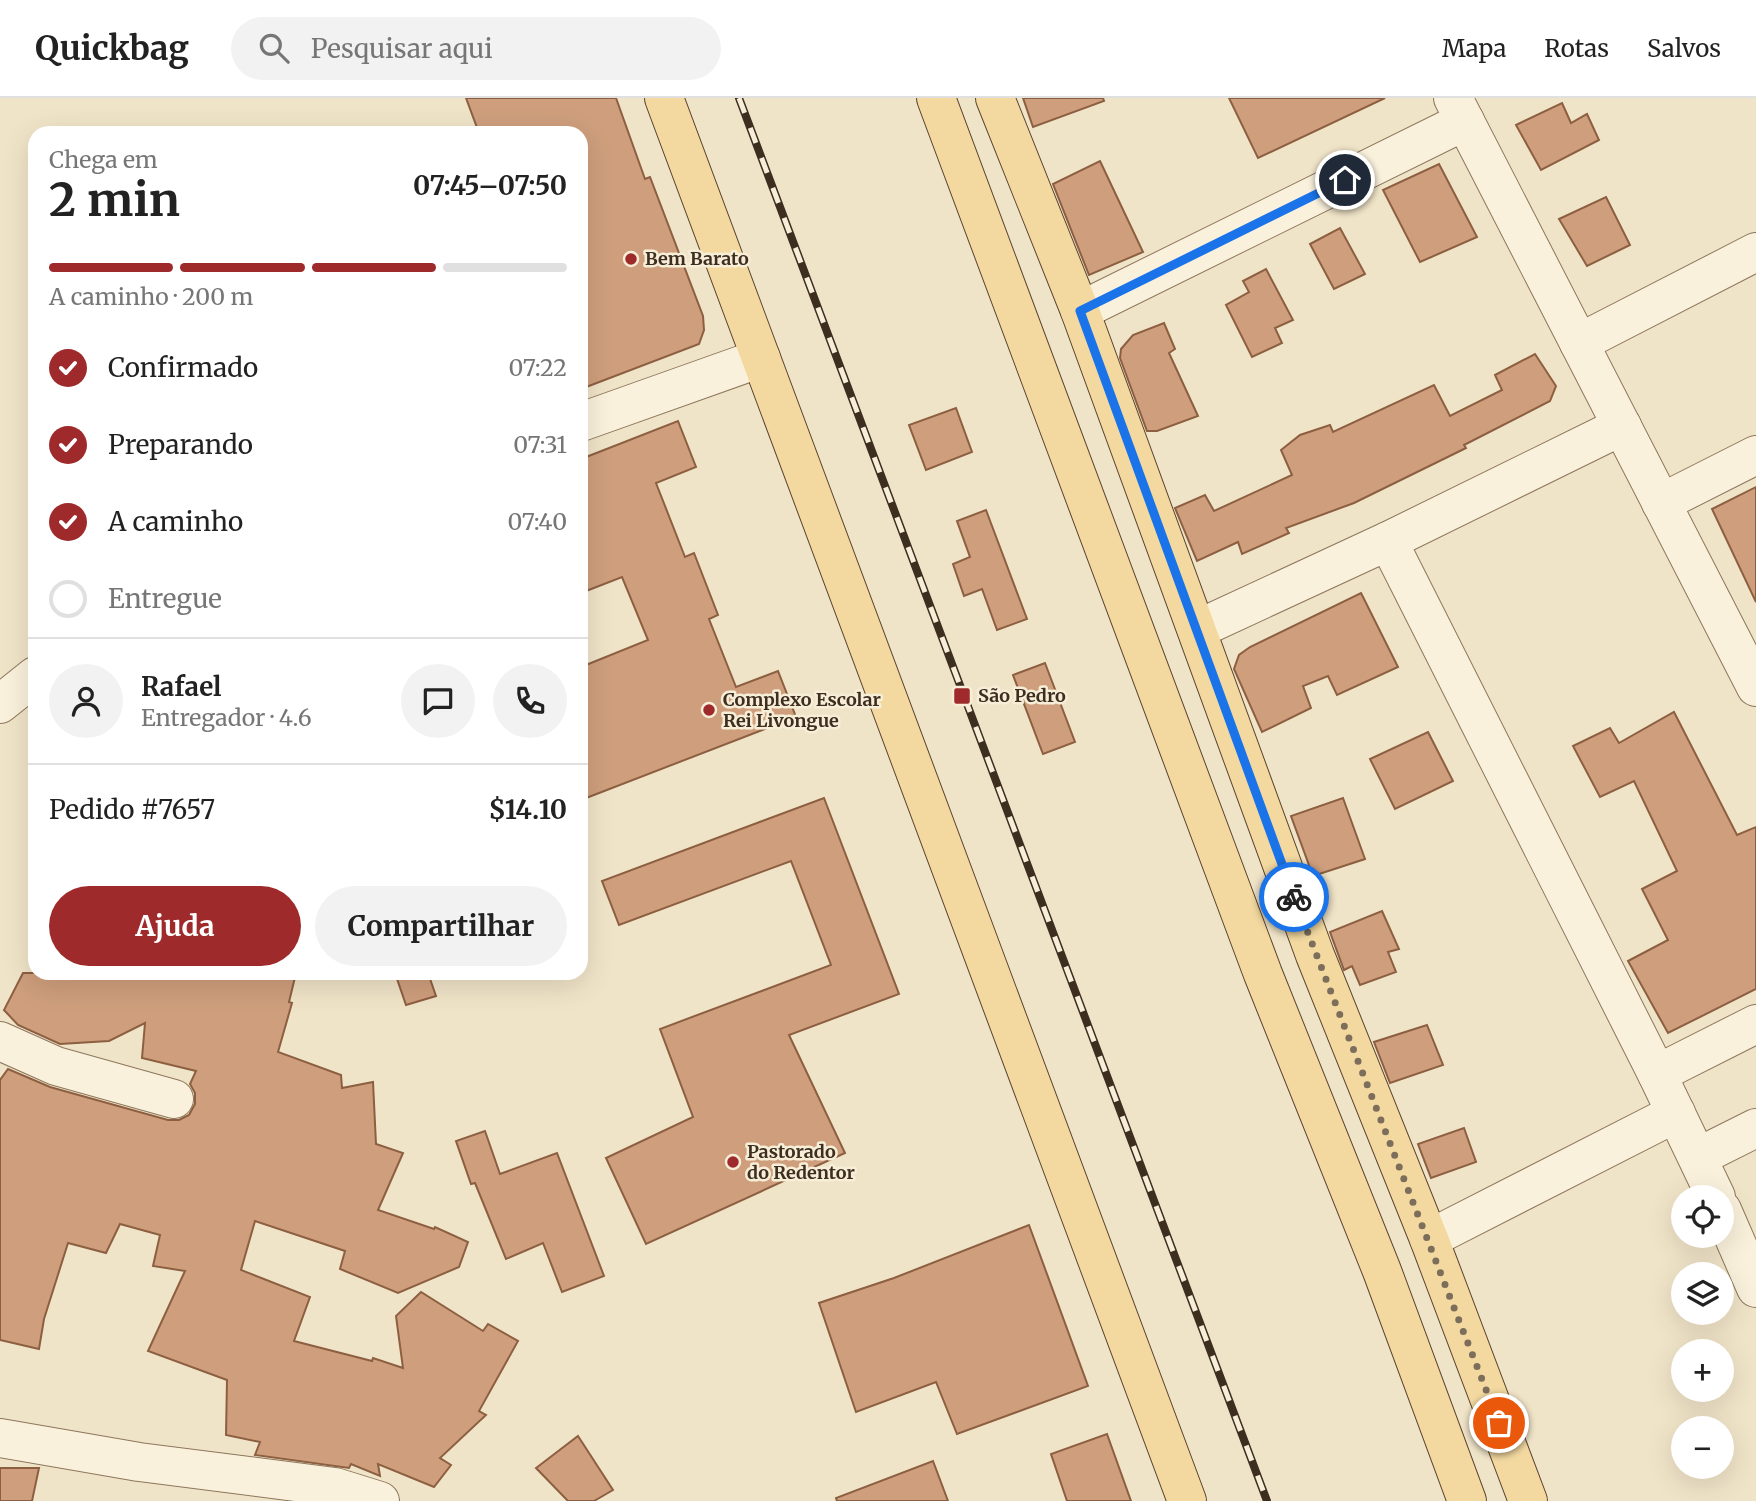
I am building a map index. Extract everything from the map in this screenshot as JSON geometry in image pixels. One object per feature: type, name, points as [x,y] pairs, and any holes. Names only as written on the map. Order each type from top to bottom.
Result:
[{"type":"main road","points":[[664,98],[1187,1501]]},
{"type":"main road","points":[[936,98],[1263,974],[1382,1271],[1467,1501]]},
{"type":"main road","points":[[995,98],[1080,311],[1315,955],[1430,1239],[1528,1501]]},
{"type":"main road","points":[[1263,974],[1315,955]]},
{"type":"street","points":[[1080,311],[1459,109],[1756,687]]},
{"type":"street","points":[[1579,343],[1756,252]]},
{"type":"street","points":[[588,420],[761,358]]},
{"type":"street","points":[[1198,629],[1388,541],[1622,426]]},
{"type":"street","points":[[1661,503],[1756,455]]},
{"type":"street","points":[[1388,541],[1711,1185]]},
{"type":"street","points":[[0,704],[28,682]]},
{"type":"street","points":[[1657,1074],[1756,1024]]},
{"type":"street","points":[[0,1041],[56,1066],[174,1099]]},
{"type":"street","points":[[1430,1239],[1676,1113]]},
{"type":"street","points":[[1698,1157],[1756,1128]]},
{"type":"street","points":[[1734,1238],[1756,1288]]},
{"type":"street","points":[[0,1438],[139,1462],[335,1487],[380,1501]]},
{"type":"building","name":"Bem Barato","points":[[466,98],[616,98],[645,179],[650,177],[703,316],[704,330],[699,344],[588,386],[588,126],[476,126]]},
{"type":"building","points":[[1023,98],[1103,98],[1104,101],[1033,127]]},
{"type":"building","points":[[1229,98],[1385,98],[1258,158]]},
{"type":"building","points":[[1562,103],[1571,123],[1587,114],[1599,140],[1541,170],[1516,125]]},
{"type":"building","points":[[1100,161],[1143,252],[1089,275],[1053,184]]},
{"type":"building","points":[[1439,164],[1477,237],[1420,262],[1383,190]]},
{"type":"building","points":[[1606,197],[1630,245],[1587,266],[1559,219]]},
{"type":"building","points":[[1340,228],[1365,274],[1334,289],[1310,244]]},
{"type":"building","points":[[1266,269],[1293,320],[1275,328],[1282,343],[1252,357],[1226,305],[1249,292],[1243,281]]},
{"type":"building","points":[[1164,323],[1175,349],[1169,353],[1198,416],[1157,431],[1147,431],[1120,358],[1121,349],[1133,335]]},
{"type":"building","points":[[1535,354],[1556,386],[1550,401],[1464,445],[1466,448],[1354,503],[1286,528],[1289,533],[1242,554],[1238,542],[1197,561],[1175,508],[1205,495],[1214,511],[1292,475],[1281,450],[1300,435],[1330,425],[1333,432],[1434,385],[1450,416],[1502,390],[1495,375]]},
{"type":"building","points":[[956,408],[972,452],[926,470],[909,425]]},
{"type":"building","points":[[678,421],[696,467],[656,483],[685,557],[694,553],[718,615],[709,619],[736,687],[778,671],[796,717],[588,797],[588,664],[648,640],[622,577],[588,590],[588,456]]},
{"type":"building","points":[[1756,487],[1756,602],[1712,509]]},
{"type":"building","points":[[986,510],[1027,619],[997,630],[982,589],[964,596],[953,564],[970,557],[957,521]]},
{"type":"building","points":[[1361,593],[1398,667],[1337,695],[1328,676],[1303,686],[1311,708],[1262,732],[1234,669],[1239,655],[1250,647]]},
{"type":"building","points":[[1045,663],[1075,742],[1043,754],[1013,675]]},
{"type":"building","points":[[1674,712],[1737,835],[1756,827],[1756,989],[1668,1033],[1628,961],[1668,940],[1642,889],[1677,871],[1634,781],[1600,797],[1573,746],[1610,728],[1619,743]]},
{"type":"building","points":[[1428,732],[1453,781],[1395,809],[1370,759]]},
{"type":"building","points":[[824,798],[899,994],[789,1035],[845,1153],[646,1244],[606,1158],[693,1117],[660,1029],[831,965],[791,861],[619,925],[602,881]]},
{"type":"building","points":[[1343,798],[1365,859],[1313,876],[1291,816]]},
{"type":"building","points":[[1382,911],[1399,949],[1388,952],[1396,972],[1360,985],[1352,966],[1344,970],[1330,932]]},
{"type":"building","points":[[23,973],[28,973],[28,980],[294,980],[289,1002],[292,1003],[278,1052],[341,1075],[342,1088],[373,1082],[376,1144],[403,1153],[378,1210],[434,1229],[435,1227],[468,1242],[459,1267],[398,1293],[340,1269],[345,1251],[255,1221],[241,1270],[310,1297],[294,1341],[372,1361],[373,1358],[403,1368],[396,1316],[421,1292],[483,1331],[488,1324],[518,1341],[479,1411],[486,1415],[440,1458],[451,1465],[434,1487],[378,1464],[380,1476],[351,1464],[349,1468],[255,1455],[260,1442],[226,1435],[227,1380],[148,1351],[185,1271],[153,1266],[160,1235],[120,1224],[106,1253],[68,1243],[44,1319],[39,1349],[0,1340],[0,1080],[8,1069],[50,1087],[168,1120],[179,1120],[189,1115],[195,1104],[195,1093],[190,1084],[196,1071],[142,1058],[145,1023],[109,1041],[60,1044],[18,1025],[4,1010]]},
{"type":"building","points":[[397,980],[430,980],[436,996],[406,1005]]},
{"type":"building","points":[[1427,1025],[1443,1065],[1390,1083],[1374,1042]]},
{"type":"building","points":[[1464,1128],[1476,1162],[1431,1178],[1418,1144]]},
{"type":"building","points":[[485,1131],[500,1174],[557,1153],[604,1276],[562,1292],[543,1243],[506,1259],[475,1183],[471,1184],[456,1141]]},
{"type":"building","points":[[1029,1225],[1088,1386],[957,1434],[936,1382],[856,1412],[819,1303],[894,1278]]},
{"type":"building","points":[[1107,1434],[1131,1501],[1067,1501],[1051,1454]]},
{"type":"building","points":[[578,1436],[613,1490],[594,1501],[568,1501],[536,1468]]},
{"type":"building","points":[[933,1461],[948,1501],[837,1501],[836,1498]]},
{"type":"building","points":[[0,1468],[39,1468],[32,1501],[0,1501]]},
{"type":"railway","points":[[739,98],[1267,1501]]},
{"type":"way so far","points":[[1294,897],[1430,1239],[1499,1423]]},
{"type":"place","name":"Bem Barato","points":[[631,259]]},
{"type":"place","name":"São Pedro","points":[[962,696]]},
{"type":"place","name":"Complexo Escolar Rei Livongue","points":[[709,710]]},
{"type":"place","name":"Pastorado do Redentor","points":[[733,1162]]},
{"type":"route","points":[[1294,897],[1080,311],[1345,180]]}]
